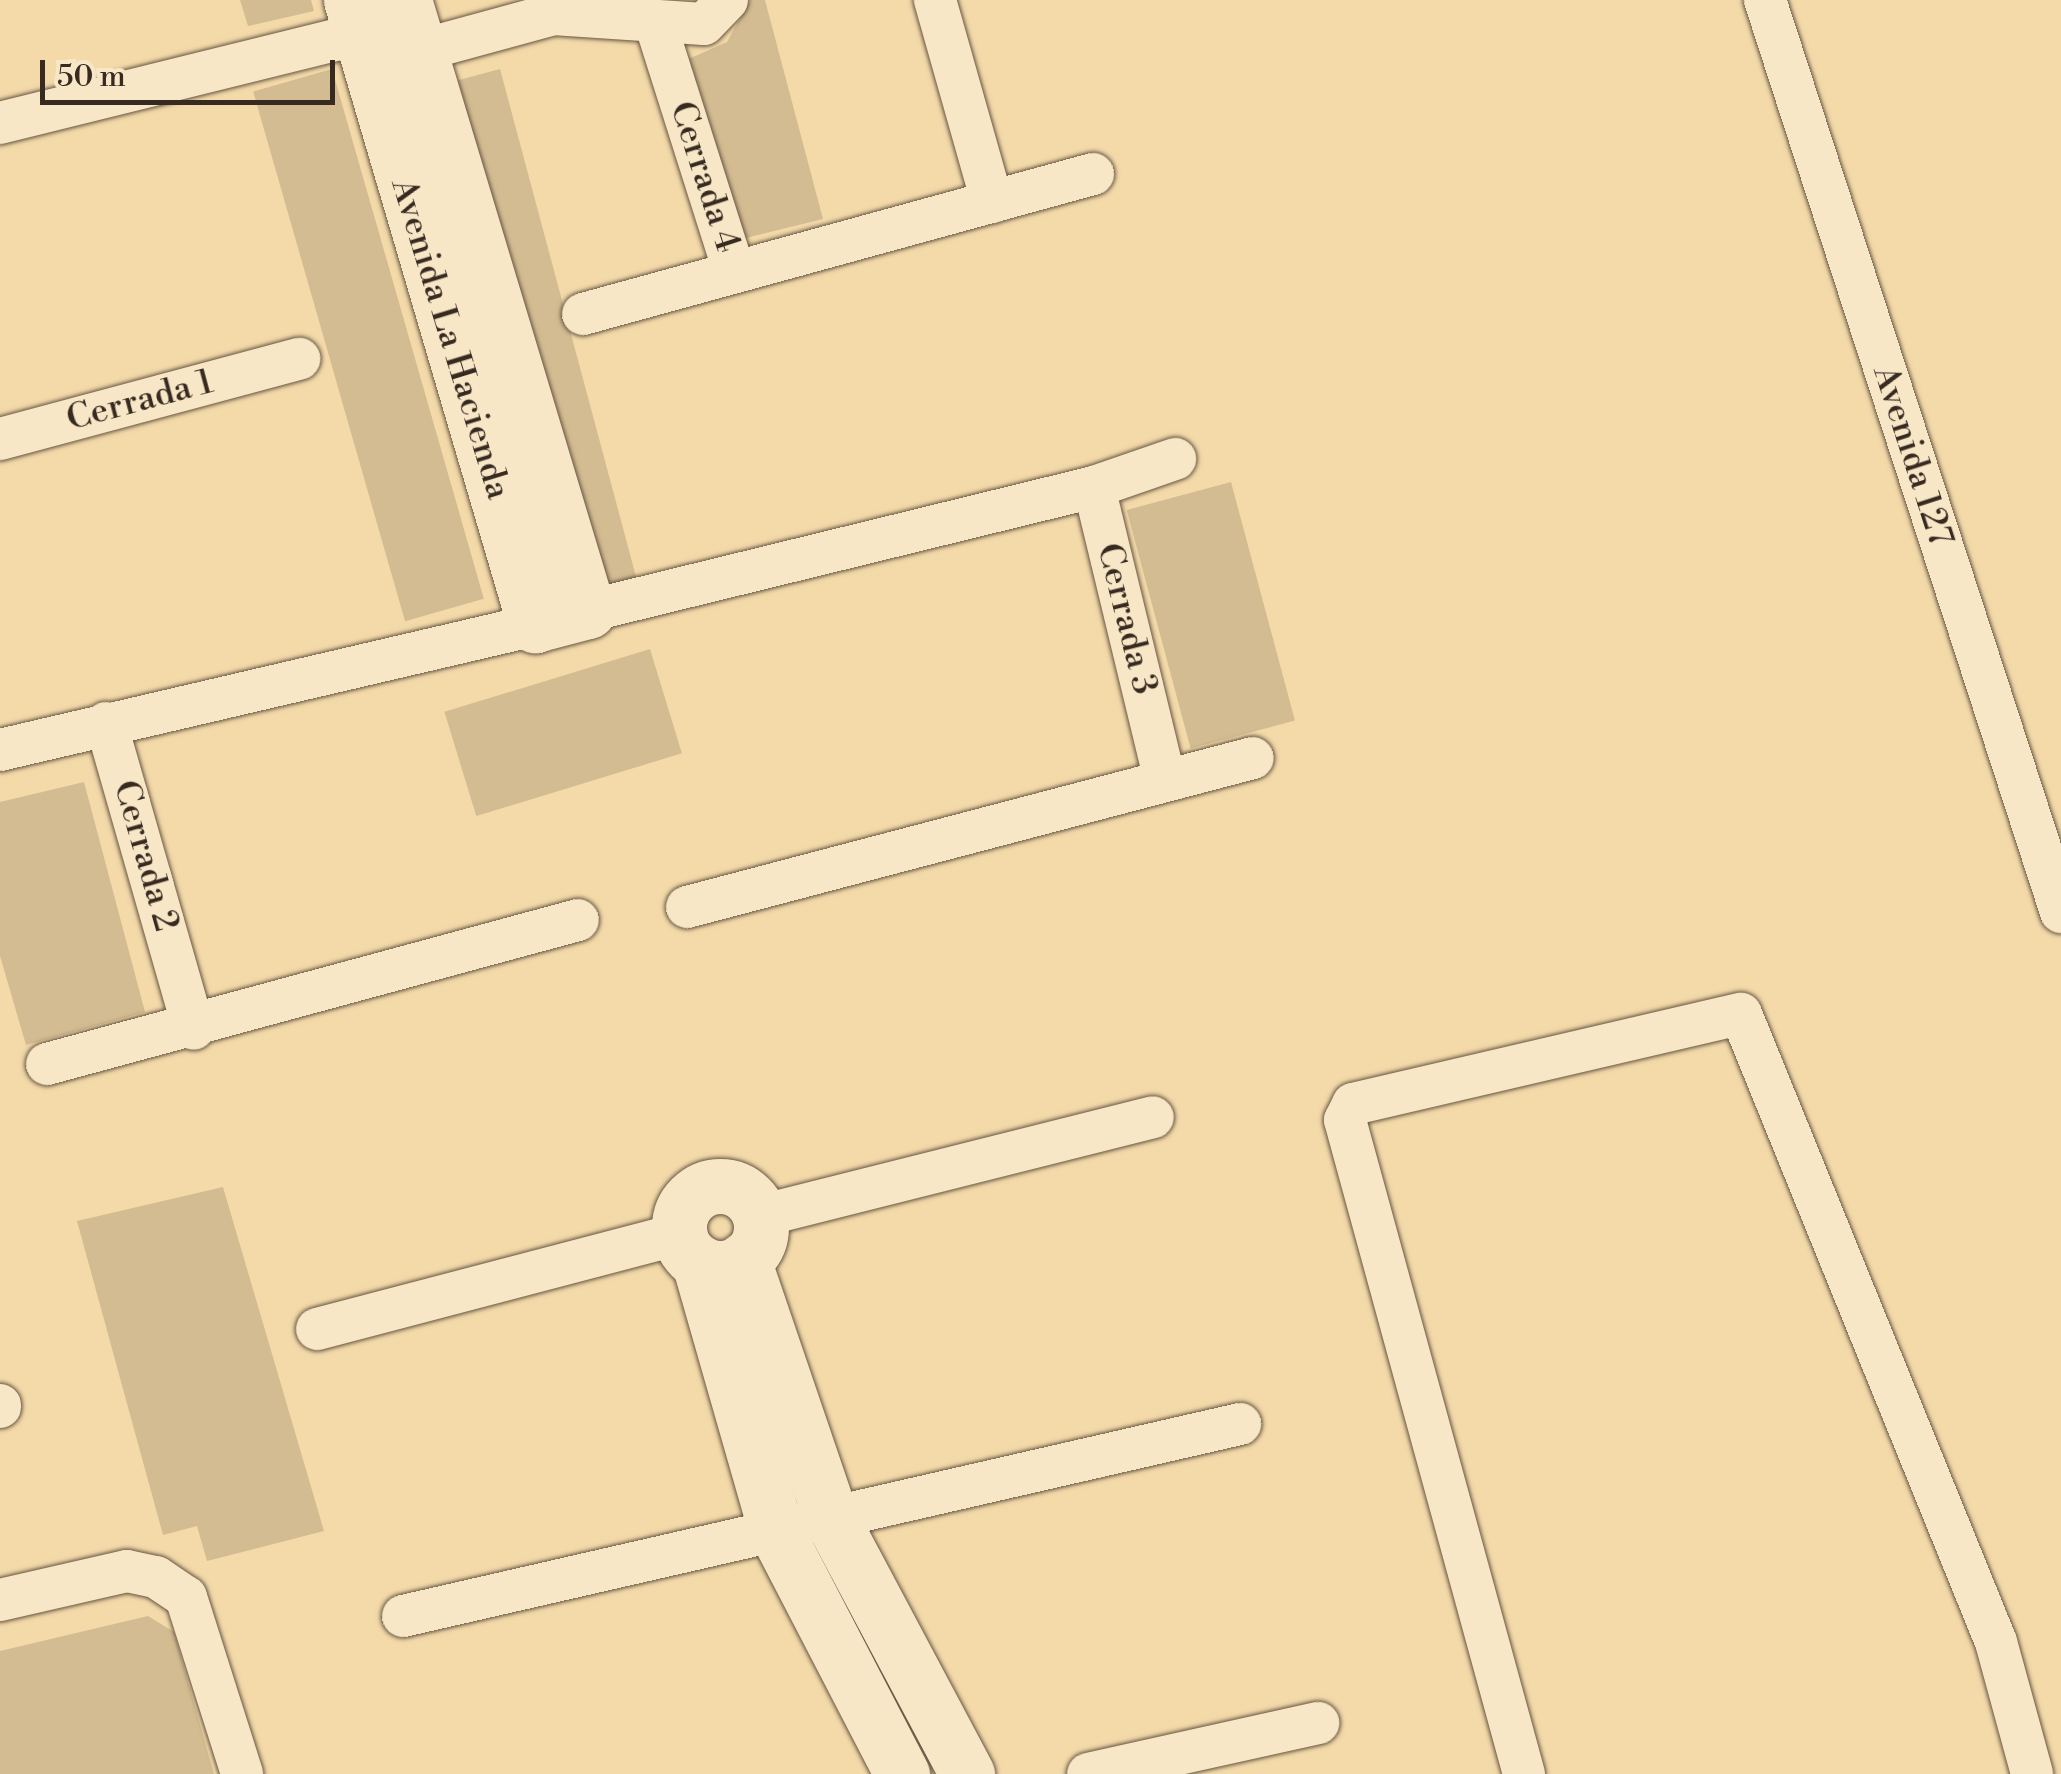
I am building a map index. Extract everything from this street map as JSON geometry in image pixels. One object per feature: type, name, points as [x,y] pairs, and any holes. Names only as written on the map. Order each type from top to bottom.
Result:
[{"type":"street","points":[[0,123],[385,29],[553,14],[704,24],[727,0]]},
{"type":"street","points":[[935,0],[992,202]]},
{"type":"street","name":"Avenida 127","points":[[1765,0],[2061,912]]},
{"type":"street","name":"Cerrada 4","points":[[655,22],[734,272],[1094,174]]},
{"type":"street","points":[[385,29],[588,611]]},
{"type":"street","name":"Avenida La Hacienda","points":[[385,29],[534,625]]},
{"type":"street","points":[[583,314],[734,272]]},
{"type":"street","name":"Cerrada 1","points":[[3,428],[299,359]]},
{"type":"street","points":[[0,750],[106,722],[534,625],[1094,487],[1176,460]]},
{"type":"street","name":"Cerrada 3","points":[[1094,487],[1164,777]]},
{"type":"street","name":"Cerrada 2","points":[[106,722],[194,1029]]},
{"type":"street","points":[[687,907],[1164,777],[1253,758]]},
{"type":"street","points":[[47,1064],[194,1029],[578,920]]},
{"type":"street","points":[[1524,1774],[1345,1120],[1353,1104],[1741,1014],[1996,1642],[2032,1774]]},
{"type":"street","points":[[317,1329],[721,1243],[1153,1117]]},
{"type":"street","points":[[721,1243],[831,1518],[967,1774]]},
{"type":"street","points":[[721,1243],[776,1530],[902,1774]]},
{"type":"street","points":[[404,1616],[1240,1424]]},
{"type":"street","points":[[0,1600],[126,1570],[156,1577],[186,1597],[242,1774]]},
{"type":"street","points":[[1088,1774],[1318,1722]]},
{"type":"shaded area","points":[[240,0],[311,0],[314,11],[248,26]]},
{"type":"shaded area","points":[[750,0],[765,0],[823,219],[734,241],[684,61],[727,42]]},
{"type":"shaded area","points":[[332,69],[484,599],[405,621],[253,92]]},
{"type":"shaded area","points":[[500,69],[637,580],[585,594],[448,83]]},
{"type":"shaded area","points":[[1231,482],[1295,721],[1191,749],[1127,510]]},
{"type":"shaded area","points":[[650,649],[682,753],[476,816],[444,712]]},
{"type":"shaded area","points":[[84,782],[145,1012],[26,1045],[0,956],[0,802]]},
{"type":"shaded area","points":[[223,1187],[324,1531],[207,1561],[197,1526],[163,1535],[77,1221]]},
{"type":"shaded area","points":[[148,1616],[174,1632],[214,1774],[0,1774],[0,1651]]}]
